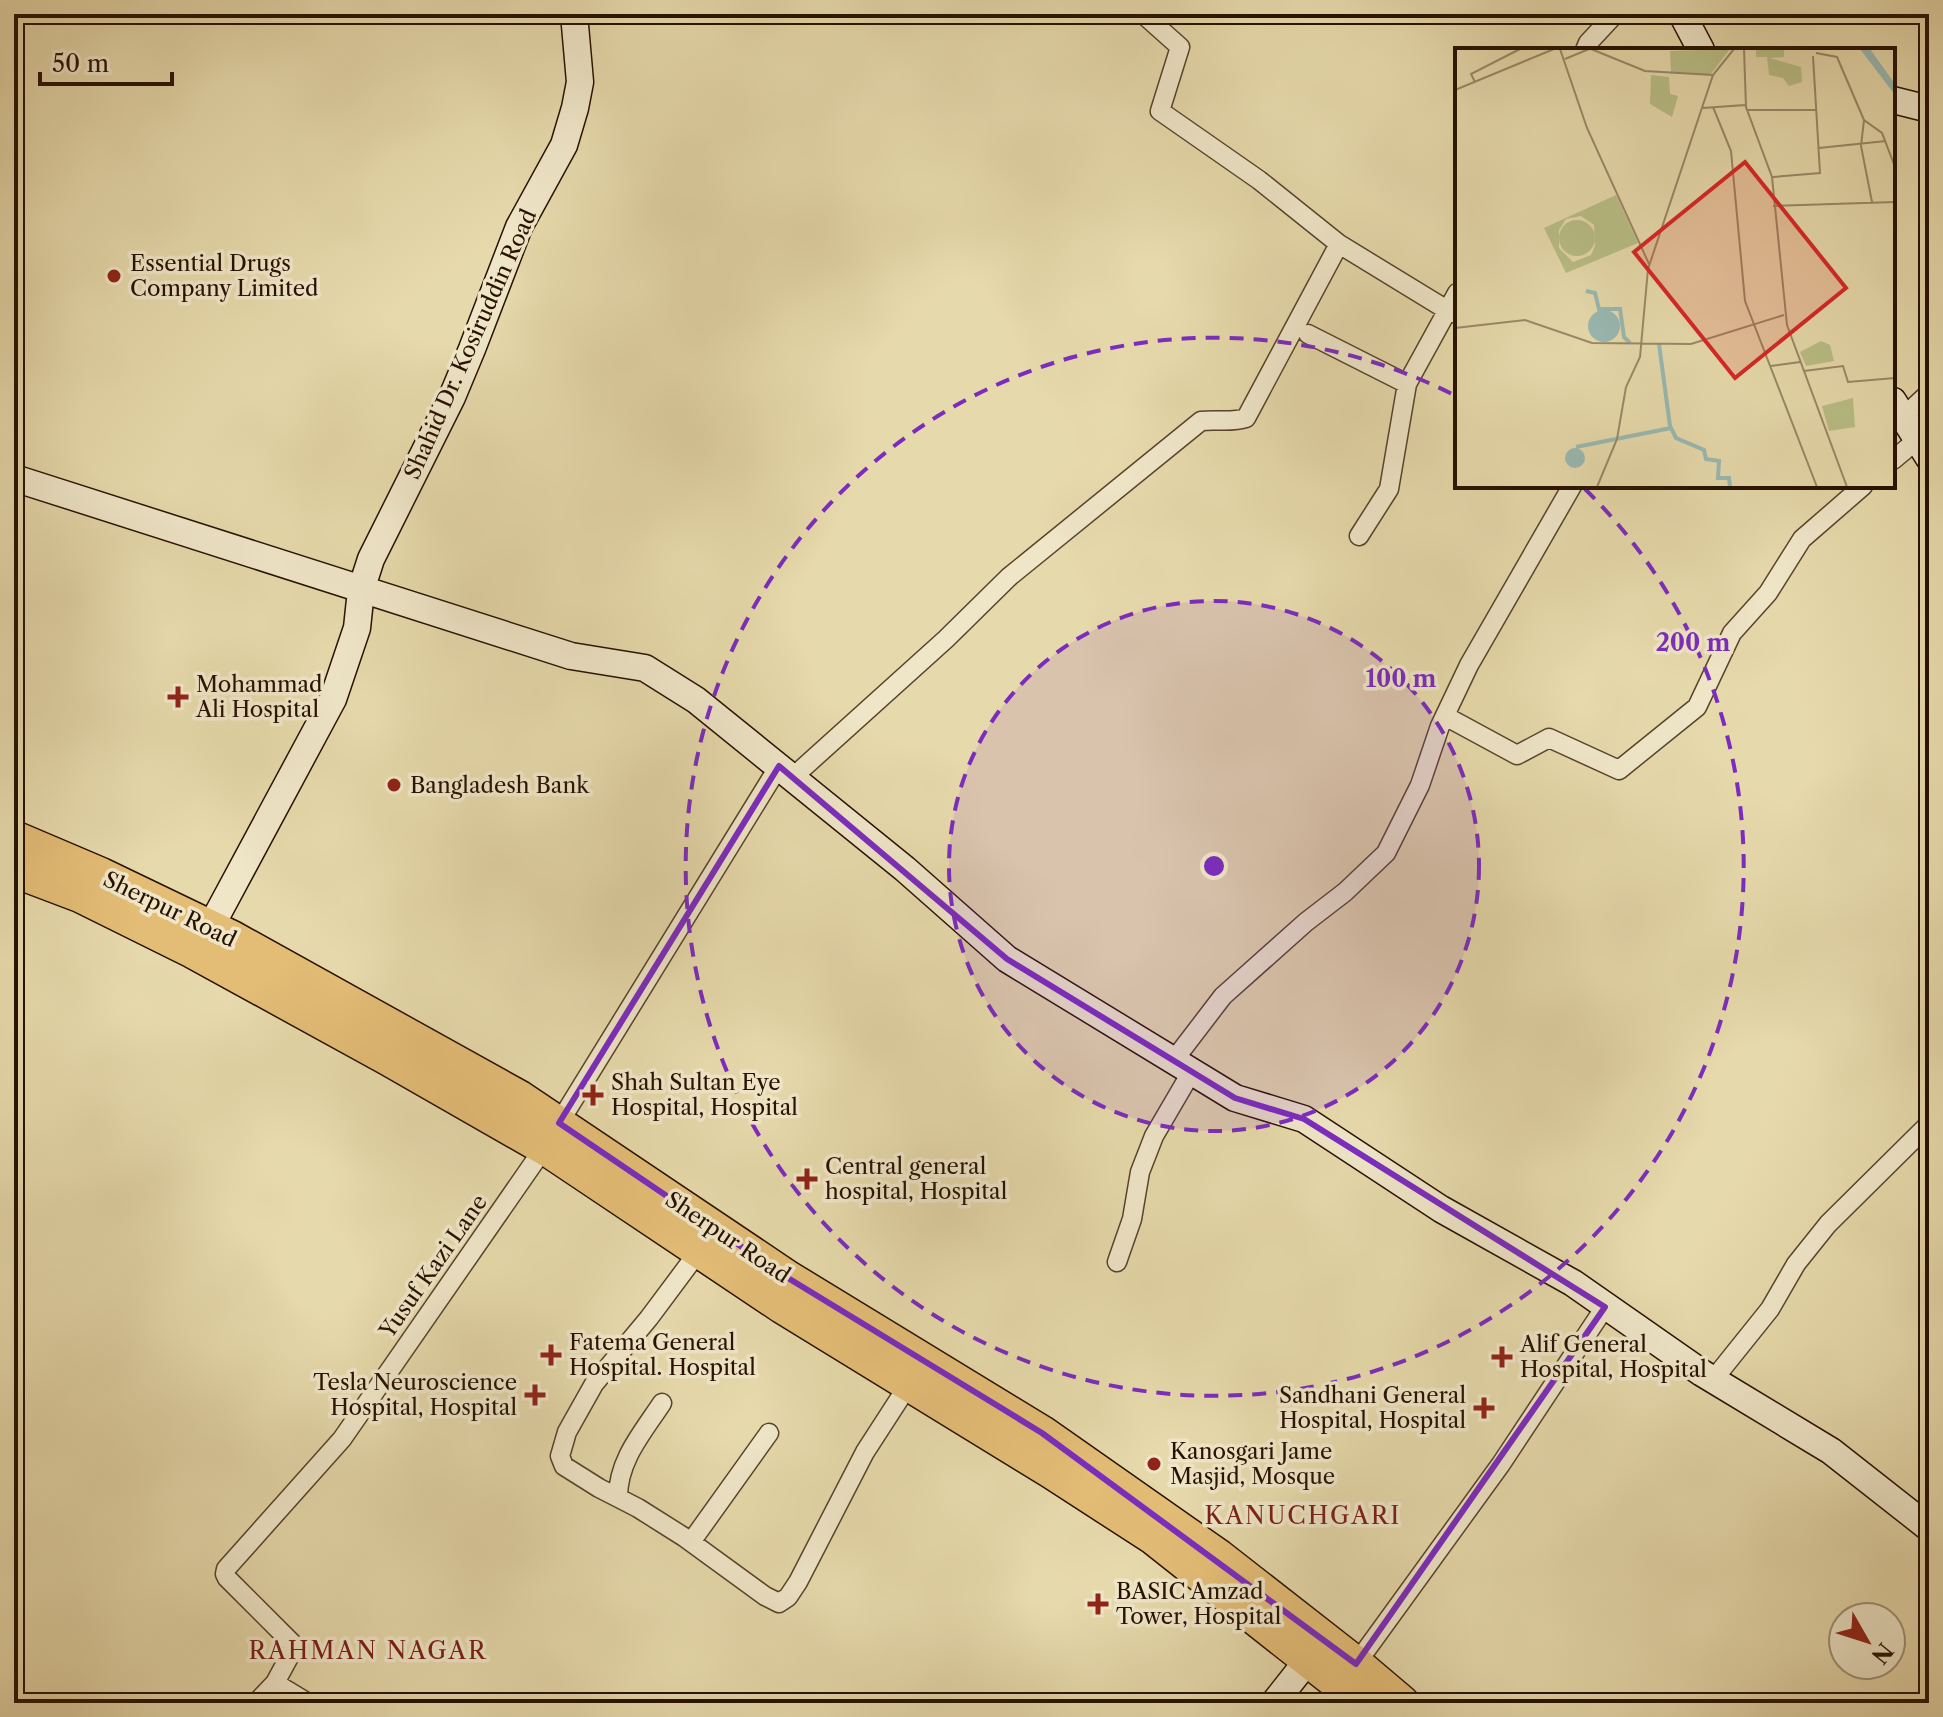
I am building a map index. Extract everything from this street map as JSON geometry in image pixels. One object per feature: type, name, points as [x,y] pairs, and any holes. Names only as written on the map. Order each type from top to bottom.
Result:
[{"type":"highway","name":"Sherpur Road","points":[[18,860],[101,875],[210,928],[520,1098],[552,1135],[699,1251],[804,1320],[1051,1471],[1153,1537],[1316,1650],[1356,1664],[1402,1703]]},
{"type":"highway","name":"Sherpur Road","points":[[18,860],[388,1058],[552,1135],[1042,1433],[1182,1530],[1316,1650],[1363,1703]]},
{"type":"street","name":"Shahid Dr. Kosiruddin Road","points":[[210,928],[333,699],[357,628],[361,590],[371,559],[452,397],[519,227],[564,145],[580,82],[574,14]]},
{"type":"street","points":[[1143,14],[1180,47],[1160,111],[1259,180],[1339,244],[1452,312],[1407,384],[1389,489],[1359,536]]},
{"type":"street","points":[[1586,48],[1615,14]]},
{"type":"street","points":[[1682,14],[1700,48]]},
{"type":"street","points":[[1895,100],[1929,109]]},
{"type":"street","points":[[552,1135],[786,772],[946,639],[1009,577],[1201,421],[1216,419],[1235,422],[1246,418],[1339,244]]},
{"type":"street","points":[[1308,334],[1407,384]]},
{"type":"street","points":[[1895,459],[1923,449],[1898,409],[1929,393]]},
{"type":"street","points":[[14,478],[571,656],[645,668],[696,700],[786,772],[905,869],[1007,959],[1235,1098],[1304,1119],[1441,1209],[1573,1283],[1713,1380],[1831,1451],[1929,1528]]},
{"type":"street","points":[[1117,1262],[1132,1219],[1140,1172],[1154,1136],[1183,1066],[1223,996],[1386,853],[1420,785],[1445,716],[1469,665],[1571,488]]},
{"type":"street","points":[[1445,716],[1517,755],[1549,738],[1619,770],[1697,707],[1732,633],[1768,593],[1802,539],[1861,488]]},
{"type":"street","points":[[1713,1380],[1770,1309],[1796,1264],[1828,1224],[1929,1124]]},
{"type":"street","name":"Yusuf Kazi Lane","points":[[256,1703],[275,1683],[295,1646],[227,1578],[226,1569],[342,1439],[552,1135]]},
{"type":"street","points":[[699,1251],[594,1384],[567,1432],[560,1456],[564,1466],[691,1542],[765,1596],[779,1603],[788,1597],[865,1452],[909,1384]]},
{"type":"street","points":[[1356,1664],[1501,1464],[1605,1307]]},
{"type":"street","points":[[618,1497],[624,1461],[662,1403]]},
{"type":"street","points":[[691,1542],[769,1433]]},
{"type":"street","points":[[1274,1703],[1316,1650]]},
{"type":"street","points":[[275,1683],[308,1703]]},
{"type":"highlighted area","points":[[779,766],[1007,959],[1235,1098],[1304,1119],[1605,1307],[1356,1664],[1042,1433],[788,1278],[559,1123]]},
{"type":"place","name":"Essential Drugs Company Limited","points":[[114,276]]},
{"type":"place","name":"Mohammad Ali Hospital","points":[[178,697]]},
{"type":"place","name":"Bangladesh Bank","points":[[394,785]]},
{"type":"place","name":"Shah Sultan Eye Hospital, Hospital","points":[[593,1095]]},
{"type":"place","name":"Central general hospital, Hospital","points":[[807,1179]]},
{"type":"place","name":"Fatema General Hospital. Hospital","points":[[551,1355]]},
{"type":"place","name":"Alif General Hospital, Hospital","points":[[1502,1357]]},
{"type":"place","name":"Tesla Neuroscience Hospital, Hospital","points":[[535,1395]]},
{"type":"place","name":"Sandhani General Hospital, Hospital","points":[[1484,1408]]},
{"type":"place","name":"Kanosgari Jame Masjid, Mosque","points":[[1154,1464]]},
{"type":"place","name":"BASIC Amzad Tower, Hospital","points":[[1098,1604]]},
{"type":"district","name":"KANUCHGARI","points":[[1303,1516]]},
{"type":"district","name":"RAHMAN NAGAR","points":[[368,1651]]}]
